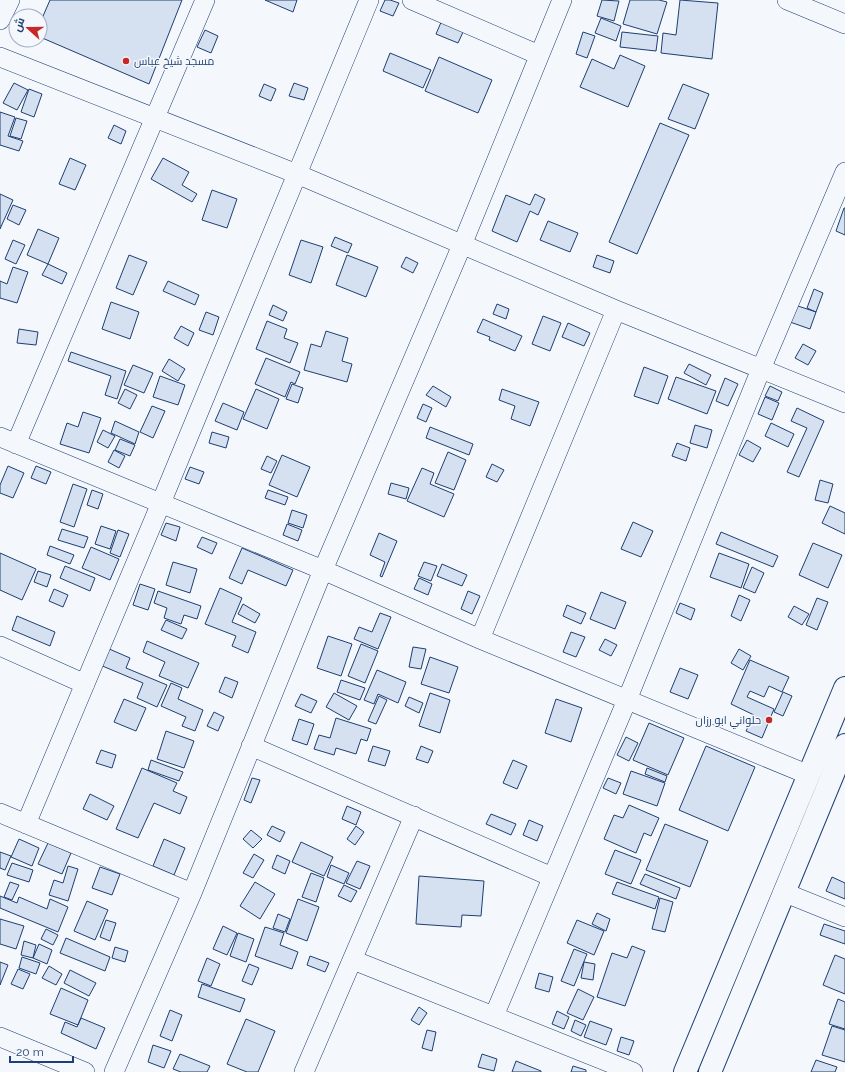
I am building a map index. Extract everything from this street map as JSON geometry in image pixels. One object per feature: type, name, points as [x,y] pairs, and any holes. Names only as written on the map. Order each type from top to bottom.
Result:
[{"type":"main road","points":[[685,1072],[845,688]]},
{"type":"main road","points":[[710,1072],[845,745]]},
{"type":"street","points":[[0,20],[10,0]]},
{"type":"street","points":[[205,0],[154,118],[8,441],[323,570],[480,639],[809,774]]},
{"type":"street","points":[[26,824],[161,503],[369,0]]},
{"type":"street","points":[[412,0],[539,55]]},
{"type":"street","points":[[114,1072],[192,892],[250,746],[323,570],[462,245],[562,0]]},
{"type":"street","points":[[788,0],[845,24]]},
{"type":"street","points":[[0,57],[297,174],[616,310],[845,403]]},
{"type":"street","points":[[494,1016],[627,700],[761,369],[845,172]]},
{"type":"street","points":[[480,639],[616,310]]},
{"type":"street","points":[[0,646],[85,684]]},
{"type":"street","points":[[250,746],[552,877]]},
{"type":"street","points":[[0,813],[192,892]]},
{"type":"street","points":[[304,1072],[414,816]]},
{"type":"street","points":[[784,892],[845,917]]},
{"type":"street","points":[[353,960],[633,1072]]},
{"type":"street","points":[[0,1037],[85,1072]]},
{"type":"building","name":"مسجد شيخ عباس","points":[[50,0],[182,0],[149,84],[48,40],[48,8],[47,8]]},
{"type":"building","points":[[265,0],[297,0],[293,12]]},
{"type":"building","points":[[385,0],[399,3],[393,16],[380,11]]},
{"type":"building","points":[[602,0],[619,1],[614,21],[597,16]]},
{"type":"building","points":[[630,0],[659,0],[667,2],[657,34],[623,24]]},
{"type":"building","points":[[680,0],[718,3],[712,59],[661,53],[663,33],[676,35]]},
{"type":"building","points":[[601,18],[621,26],[616,41],[595,33]]},
{"type":"building","points":[[442,20],[464,30],[458,43],[436,34]]},
{"type":"building","points":[[205,30],[218,36],[211,53],[197,47]]},
{"type":"building","points":[[583,32],[595,36],[587,58],[576,54]]},
{"type":"building","points":[[622,32],[658,36],[656,51],[620,47]]},
{"type":"building","points":[[390,53],[431,70],[423,88],[383,71]]},
{"type":"building","points":[[620,55],[645,66],[628,107],[580,87],[592,59],[614,69]]},
{"type":"building","points":[[439,57],[492,80],[478,113],[425,91]]},
{"type":"building","points":[[14,83],[28,90],[17,110],[3,103]]},
{"type":"building","points":[[294,83],[308,88],[304,100],[289,96]]},
{"type":"building","points":[[264,84],[276,89],[271,101],[259,96]]},
{"type":"building","points":[[683,84],[709,94],[695,129],[668,119]]},
{"type":"building","points":[[29,89],[42,94],[34,117],[21,112]]},
{"type":"building","points":[[0,112],[15,117],[8,136],[23,141],[19,151],[0,145]]},
{"type":"building","points":[[16,118],[27,121],[21,139],[10,136]]},
{"type":"building","points":[[660,123],[689,135],[637,254],[609,242]]},
{"type":"building","points":[[114,125],[126,131],[121,144],[108,138]]},
{"type":"building","points":[[70,158],[86,165],[75,190],[59,184]]},
{"type":"building","points":[[163,158],[189,172],[182,185],[197,194],[192,202],[151,179]]},
{"type":"building","points":[[212,190],[237,199],[227,228],[202,220]]},
{"type":"building","points":[[0,194],[13,200],[0,229]]},
{"type":"building","points":[[535,194],[545,199],[538,215],[530,211],[517,242],[492,231],[506,195],[530,205]]},
{"type":"building","points":[[13,205],[26,210],[19,225],[7,219]]},
{"type":"building","points":[[845,208],[845,235],[836,231]]},
{"type":"building","points":[[548,221],[578,233],[570,252],[540,240]]},
{"type":"building","points":[[38,229],[59,238],[48,264],[27,255]]},
{"type":"building","points":[[335,237],[352,244],[348,253],[331,246]]},
{"type":"building","points":[[13,240],[25,245],[16,264],[5,259]]},
{"type":"building","points":[[301,240],[323,247],[311,283],[289,275]]},
{"type":"building","points":[[129,255],[147,262],[133,295],[116,288]]},
{"type":"building","points":[[347,255],[378,267],[366,297],[336,285]]},
{"type":"building","points":[[597,255],[614,261],[610,273],[593,267]]},
{"type":"building","points":[[406,257],[418,263],[413,273],[401,267]]},
{"type":"building","points":[[48,264],[67,273],[62,284],[42,275]]},
{"type":"building","points":[[13,267],[28,272],[17,303],[0,298],[0,281],[7,284]]},
{"type":"building","points":[[168,281],[199,295],[195,305],[163,291]]},
{"type":"building","points":[[814,289],[823,293],[816,312],[807,308]]},
{"type":"building","points":[[111,302],[139,312],[130,339],[102,329]]},
{"type":"building","points":[[497,304],[509,309],[506,319],[493,314]]},
{"type":"building","points":[[273,305],[287,312],[283,321],[269,315]]},
{"type":"building","points":[[795,305],[816,312],[810,329],[790,322]]},
{"type":"building","points":[[206,312],[219,317],[213,335],[199,330]]},
{"type":"building","points":[[543,316],[561,323],[550,351],[532,344]]},
{"type":"building","points":[[483,319],[522,336],[515,351],[489,340],[490,337],[477,332]]},
{"type":"building","points":[[267,321],[287,329],[284,338],[298,343],[290,363],[256,349]]},
{"type":"building","points":[[568,323],[590,333],[584,346],[562,337]]},
{"type":"building","points":[[181,326],[194,333],[188,346],[174,338]]},
{"type":"building","points":[[19,329],[38,332],[36,345],[17,343]]},
{"type":"building","points":[[326,331],[348,338],[342,361],[352,364],[347,382],[304,370],[311,344],[321,347]]},
{"type":"building","points":[[803,344],[816,351],[808,365],[795,358]]},
{"type":"building","points":[[71,352],[126,371],[117,399],[105,395],[111,376],[68,361]]},
{"type":"building","points":[[266,358],[300,372],[295,384],[291,382],[285,397],[255,384]]},
{"type":"building","points":[[169,359],[185,369],[178,381],[162,371]]},
{"type":"building","points":[[689,364],[711,375],[706,385],[684,373]]},
{"type":"building","points":[[133,365],[153,373],[144,393],[124,385]]},
{"type":"building","points":[[644,367],[668,376],[658,404],[634,396]]},
{"type":"building","points":[[160,376],[185,385],[178,405],[153,397]]},
{"type":"building","points":[[676,377],[716,391],[707,414],[668,399]]},
{"type":"building","points":[[725,378],[738,384],[728,406],[716,401]]},
{"type":"building","points":[[292,384],[303,388],[298,403],[286,399]]},
{"type":"building","points":[[433,386],[451,397],[446,407],[426,395]]},
{"type":"building","points":[[770,386],[782,392],[778,401],[765,396]]},
{"type":"building","points":[[125,389],[137,395],[130,409],[118,403]]},
{"type":"building","points":[[256,389],[279,399],[267,429],[243,419]]},
{"type":"building","points":[[502,389],[539,402],[530,426],[511,419],[515,406],[499,400]]},
{"type":"building","points":[[765,397],[779,403],[772,420],[758,414]]},
{"type":"building","points":[[223,403],[244,412],[237,430],[215,421]]},
{"type":"building","points":[[423,404],[432,408],[426,422],[417,418]]},
{"type":"building","points":[[152,406],[165,411],[153,438],[140,432]]},
{"type":"building","points":[[797,408],[824,421],[799,477],[787,472],[807,428],[791,421]]},
{"type":"building","points":[[83,412],[101,418],[89,453],[60,444],[67,423],[78,427]]},
{"type":"building","points":[[115,421],[139,432],[135,444],[111,433]]},
{"type":"building","points":[[771,423],[794,434],[788,447],[765,436]]},
{"type":"building","points":[[695,425],[712,430],[707,448],[690,443]]},
{"type":"building","points":[[430,427],[473,444],[469,455],[426,438]]},
{"type":"building","points":[[103,430],[115,436],[108,448],[97,442]]},
{"type":"building","points":[[212,432],[229,437],[226,448],[209,443]]},
{"type":"building","points":[[120,439],[135,445],[130,456],[115,450]]},
{"type":"building","points":[[747,440],[761,448],[753,462],[739,455]]},
{"type":"building","points":[[677,443],[690,448],[686,461],[672,456]]},
{"type":"building","points":[[114,450],[125,456],[119,468],[108,462]]},
{"type":"building","points":[[448,452],[466,460],[454,490],[435,483]]},
{"type":"building","points":[[282,455],[310,467],[297,497],[269,485]]},
{"type":"building","points":[[267,456],[277,461],[271,473],[261,469]]},
{"type":"building","points":[[492,464],[504,470],[497,482],[486,477]]},
{"type":"building","points":[[8,466],[24,473],[13,498],[0,493],[0,485]]},
{"type":"building","points":[[36,466],[51,472],[46,484],[31,478]]},
{"type":"building","points":[[190,467],[204,472],[199,484],[185,479]]},
{"type":"building","points":[[422,468],[434,473],[430,484],[454,494],[444,517],[407,501]]},
{"type":"building","points":[[820,480],[833,484],[828,503],[815,500]]},
{"type":"building","points":[[391,483],[409,488],[406,499],[388,494]]},
{"type":"building","points":[[73,484],[87,489],[74,527],[60,522]]},
{"type":"building","points":[[92,490],[103,494],[98,509],[87,505]]},
{"type":"building","points":[[268,490],[288,497],[285,505],[265,498]]},
{"type":"building","points":[[830,506],[845,513],[845,534],[822,523]]},
{"type":"building","points":[[292,510],[307,515],[303,528],[288,523]]},
{"type":"building","points":[[633,522],[653,531],[641,557],[621,549]]},
{"type":"building","points":[[166,523],[180,527],[176,541],[161,535]]},
{"type":"building","points":[[287,524],[302,530],[298,541],[283,535]]},
{"type":"building","points":[[101,526],[116,531],[110,549],[95,544]]},
{"type":"building","points":[[62,529],[88,537],[84,548],[58,540]]},
{"type":"building","points":[[118,530],[129,534],[120,557],[110,553]]},
{"type":"building","points":[[721,532],[778,556],[773,567],[716,544]]},
{"type":"building","points":[[379,533],[397,541],[382,577],[380,576],[385,562],[370,555]]},
{"type":"building","points":[[202,537],[217,543],[212,554],[197,547]]},
{"type":"building","points":[[813,543],[842,555],[828,588],[799,575]]},
{"type":"building","points":[[50,546],[74,555],[70,564],[47,555]]},
{"type":"building","points":[[91,547],[119,559],[110,580],[82,568]]},
{"type":"building","points":[[242,548],[293,570],[286,586],[248,570],[242,584],[229,578]]},
{"type":"building","points":[[0,553],[36,569],[22,600],[0,590]]},
{"type":"building","points":[[719,553],[749,564],[741,588],[710,577]]},
{"type":"building","points":[[173,562],[197,569],[190,593],[166,585]]},
{"type":"building","points":[[424,562],[437,566],[431,581],[418,576]]},
{"type":"building","points":[[442,564],[467,575],[462,586],[437,576]]},
{"type":"building","points":[[65,566],[95,578],[90,591],[60,578]]},
{"type":"building","points":[[752,567],[764,573],[755,593],[743,588]]},
{"type":"building","points":[[38,571],[51,575],[47,587],[34,582]]},
{"type":"building","points":[[419,578],[432,584],[428,595],[414,589]]},
{"type":"building","points":[[140,584],[155,589],[148,610],[133,605]]},
{"type":"building","points":[[220,588],[242,598],[232,622],[256,632],[248,653],[232,646],[236,636],[205,624]]},
{"type":"building","points":[[54,589],[68,595],[63,607],[49,601]]},
{"type":"building","points":[[158,591],[201,606],[197,619],[184,615],[181,624],[164,618],[167,608],[154,603]]},
{"type":"building","points":[[468,591],[480,596],[472,614],[461,609]]},
{"type":"building","points":[[601,592],[626,602],[615,629],[590,619]]},
{"type":"building","points":[[739,595],[750,600],[741,621],[731,616]]},
{"type":"building","points":[[817,598],[828,602],[817,630],[806,625]]},
{"type":"building","points":[[680,603],[695,609],[691,620],[676,613]]},
{"type":"building","points":[[243,604],[260,614],[255,623],[238,614]]},
{"type":"building","points":[[567,605],[586,613],[581,624],[563,616]]},
{"type":"building","points":[[794,606],[809,614],[802,625],[788,617]]},
{"type":"building","points":[[380,613],[391,617],[378,649],[354,639],[359,627],[372,632]]},
{"type":"building","points":[[17,616],[55,632],[50,646],[12,630]]},
{"type":"building","points":[[166,620],[187,629],[182,639],[161,630]]},
{"type":"building","points":[[571,632],[585,637],[576,657],[563,652]]},
{"type":"building","points":[[328,636],[352,644],[341,676],[317,668]]},
{"type":"building","points":[[605,639],[617,645],[611,656],[599,650]]},
{"type":"building","points":[[147,641],[199,663],[188,688],[159,676],[165,662],[143,652]]},
{"type":"building","points":[[361,644],[378,651],[365,683],[348,676]]},
{"type":"building","points":[[413,647],[426,649],[421,669],[409,667]]},
{"type":"building","points":[[107,648],[130,658],[126,668],[167,685],[157,707],[137,698],[143,683],[100,665]]},
{"type":"building","points":[[739,649],[751,656],[743,670],[731,663]]},
{"type":"building","points":[[430,657],[458,667],[449,693],[421,684]]},
{"type":"building","points":[[750,660],[789,677],[782,692],[769,686],[764,697],[750,691],[747,697],[774,709],[762,738],[746,731],[754,715],[731,704]]},
{"type":"building","points":[[680,668],[698,675],[688,699],[670,692]]},
{"type":"building","points":[[377,670],[406,682],[398,703],[378,694],[374,704],[364,700]]},
{"type":"building","points":[[225,677],[238,682],[232,698],[219,692]]},
{"type":"building","points":[[341,680],[365,688],[360,700],[337,692]]},
{"type":"building","points":[[171,683],[182,688],[178,699],[203,710],[195,731],[182,726],[186,717],[161,706]]},
{"type":"building","points":[[783,692],[792,696],[783,716],[774,712]]},
{"type":"building","points":[[334,693],[357,706],[349,720],[326,707]]},
{"type":"building","points":[[430,693],[450,700],[440,733],[419,726]]},
{"type":"building","points":[[301,694],[317,701],[311,713],[295,706]]},
{"type":"building","points":[[379,696],[387,700],[376,724],[368,721]]},
{"type":"building","points":[[409,697],[423,703],[419,713],[405,706]]},
{"type":"building","points":[[124,699],[146,708],[136,731],[114,722]]},
{"type":"building","points":[[556,699],[582,708],[571,742],[545,733]]},
{"type":"building","points":[[214,712],[224,717],[218,731],[207,726]]},
{"type":"building","points":[[336,718],[371,729],[367,741],[361,739],[356,754],[336,748],[334,755],[314,749],[319,735],[330,738]]},
{"type":"building","points":[[299,719],[314,724],[307,745],[292,740]]},
{"type":"building","points":[[649,723],[684,738],[668,775],[633,760]]},
{"type":"building","points":[[166,731],[194,741],[184,768],[157,759]]},
{"type":"building","points":[[626,737],[638,743],[629,761],[617,755]]},
{"type":"building","points":[[373,746],[390,751],[385,766],[368,761]]},
{"type":"building","points":[[421,746],[433,751],[428,763],[416,759]]},
{"type":"building","points":[[706,746],[755,767],[728,831],[679,810]]},
{"type":"building","points":[[101,750],[116,755],[112,768],[96,763]]},
{"type":"building","points":[[151,760],[183,772],[179,781],[148,770]]},
{"type":"building","points":[[513,760],[527,766],[517,789],[503,783]]},
{"type":"building","points":[[142,768],[177,783],[173,791],[187,797],[180,814],[154,803],[138,838],[116,829]]},
{"type":"building","points":[[647,768],[667,776],[665,782],[645,774]]},
{"type":"building","points":[[631,771],[665,783],[657,806],[623,794]]},
{"type":"building","points":[[252,778],[260,780],[251,803],[244,800]]},
{"type":"building","points":[[608,778],[621,783],[616,794],[603,788]]},
{"type":"building","points":[[90,794],[114,806],[107,820],[83,809]]},
{"type":"building","points":[[629,805],[659,818],[651,836],[644,833],[636,853],[604,839],[614,815],[623,818]]},
{"type":"building","points":[[347,806],[361,812],[356,825],[342,819]]},
{"type":"building","points":[[491,814],[516,824],[511,835],[486,824]]},
{"type":"building","points":[[529,820],[543,826],[537,841],[523,835]]},
{"type":"building","points":[[665,824],[708,841],[690,887],[646,870]]},
{"type":"building","points":[[272,826],[285,832],[280,842],[267,835]]},
{"type":"building","points":[[356,826],[364,832],[355,845],[347,839]]},
{"type":"building","points":[[251,830],[262,839],[253,848],[243,839]]},
{"type":"building","points":[[19,839],[39,848],[32,866],[11,857]]},
{"type":"building","points":[[164,839],[185,848],[174,875],[153,866]]},
{"type":"building","points":[[301,842],[333,857],[324,876],[292,862]]},
{"type":"building","points":[[48,843],[71,853],[62,874],[38,864]]},
{"type":"building","points":[[615,850],[641,860],[631,884],[605,874]]},
{"type":"building","points":[[0,852],[11,856],[5,870],[0,868]]},
{"type":"building","points":[[254,854],[264,860],[253,878],[243,873]]},
{"type":"building","points":[[277,855],[290,861],[285,874],[272,868]]},
{"type":"building","points":[[357,861],[370,866],[360,889],[346,883]]},
{"type":"building","points":[[12,863],[33,870],[29,882],[7,875]]},
{"type":"building","points":[[331,865],[349,873],[344,884],[327,877]]},
{"type":"building","points":[[68,866],[78,869],[68,901],[49,895],[54,880],[63,883]]},
{"type":"building","points":[[100,867],[120,874],[112,895],[92,888]]},
{"type":"building","points":[[311,873],[324,878],[316,902],[302,897]]},
{"type":"building","points":[[645,874],[680,888],[676,899],[640,884]]},
{"type":"building","points":[[419,876],[484,881],[481,916],[462,915],[461,927],[416,924]]},
{"type":"building","points":[[832,877],[845,883],[845,899],[826,891]]},
{"type":"building","points":[[10,882],[19,885],[12,900],[4,897]]},
{"type":"building","points":[[255,882],[275,894],[260,919],[240,906]]},
{"type":"building","points":[[617,882],[659,897],[655,909],[612,894]]},
{"type":"building","points":[[344,885],[357,891],[351,902],[338,896]]},
{"type":"building","points":[[0,896],[17,903],[19,897],[47,909],[50,899],[68,907],[58,932],[0,908]]},
{"type":"building","points":[[660,898],[673,902],[665,932],[652,929]]},
{"type":"building","points":[[298,899],[319,907],[307,941],[286,933]]},
{"type":"building","points":[[87,901],[108,910],[95,940],[74,931]]},
{"type":"building","points":[[597,913],[610,919],[606,931],[592,924]]},
{"type":"building","points":[[278,914],[290,919],[285,932],[273,928]]},
{"type":"building","points":[[0,919],[24,926],[16,949],[0,944]]},
{"type":"building","points":[[106,920],[116,923],[110,941],[100,937]]},
{"type":"building","points":[[577,920],[604,931],[594,955],[567,943]]},
{"type":"building","points":[[824,924],[845,931],[845,944],[820,935]]},
{"type":"building","points":[[223,926],[237,933],[227,955],[213,949]]},
{"type":"building","points":[[265,927],[284,933],[280,945],[298,952],[292,969],[255,956]]},
{"type":"building","points":[[46,929],[58,935],[53,945],[41,939]]},
{"type":"building","points":[[238,933],[254,939],[246,962],[230,956]]},
{"type":"building","points":[[66,938],[110,957],[105,971],[60,953]]},
{"type":"building","points":[[24,941],[36,945],[33,958],[21,955]]},
{"type":"building","points":[[39,944],[52,950],[47,964],[33,958]]},
{"type":"building","points":[[632,946],[645,951],[625,1006],[597,997],[612,953],[627,958]]},
{"type":"building","points":[[115,947],[128,951],[125,962],[112,958]]},
{"type":"building","points":[[574,949],[587,954],[574,986],[561,981]]},
{"type":"building","points":[[835,955],[845,959],[845,994],[823,985]]},
{"type":"building","points":[[310,956],[329,963],[325,972],[307,965]]},
{"type":"building","points":[[22,957],[40,963],[36,974],[19,968]]},
{"type":"building","points":[[207,958],[220,964],[211,986],[198,981]]},
{"type":"building","points":[[0,962],[8,965],[0,985]]},
{"type":"building","points":[[584,962],[595,964],[593,980],[581,978]]},
{"type":"building","points":[[249,964],[259,968],[252,985],[242,981]]},
{"type":"building","points":[[49,966],[62,974],[56,985],[42,978]]},
{"type":"building","points":[[18,969],[30,974],[23,989],[11,984]]},
{"type":"building","points":[[70,970],[96,983],[89,996],[64,983]]},
{"type":"building","points":[[539,973],[553,977],[549,992],[535,988]]},
{"type":"building","points":[[202,984],[245,999],[240,1012],[198,997]]},
{"type":"building","points":[[61,988],[88,1000],[78,1025],[50,1014]]},
{"type":"building","points":[[578,989],[594,997],[583,1020],[567,1013]]},
{"type":"building","points":[[838,999],[845,1002],[845,1029],[829,1024]]},
{"type":"building","points":[[419,1007],[427,1013],[419,1025],[411,1020]]},
{"type":"building","points":[[170,1010],[182,1015],[172,1041],[160,1036]]},
{"type":"building","points":[[557,1011],[569,1017],[564,1029],[552,1024]]},
{"type":"building","points":[[81,1018],[105,1028],[96,1049],[61,1033],[65,1022],[77,1027]]},
{"type":"building","points":[[246,1019],[275,1031],[258,1072],[247,1072],[227,1064]]},
{"type":"building","points":[[575,1020],[586,1025],[581,1036],[571,1031]]},
{"type":"building","points":[[590,1021],[612,1029],[606,1045],[584,1037]]},
{"type":"building","points":[[832,1026],[845,1030],[845,1062],[822,1055]]},
{"type":"building","points":[[427,1030],[436,1032],[432,1051],[422,1048]]},
{"type":"building","points":[[621,1037],[634,1041],[629,1055],[617,1051]]},
{"type":"building","points":[[153,1045],[171,1051],[164,1068],[148,1062]]},
{"type":"building","points":[[180,1054],[210,1066],[207,1072],[181,1072],[173,1069]]},
{"type":"building","points":[[482,1054],[497,1059],[494,1071],[478,1067]]},
{"type":"building","points":[[816,1060],[837,1067],[835,1072],[811,1072]]},
{"type":"building","points":[[516,1061],[541,1071],[541,1072],[512,1072]]},
{"type":"building","points":[[573,1066],[586,1070],[586,1072],[571,1072]]},
{"type":"place","name":"مسجد شيخ عباس","points":[[126,61]]},
{"type":"place","name":"حلواني ابو رزان","points":[[769,720]]}]
